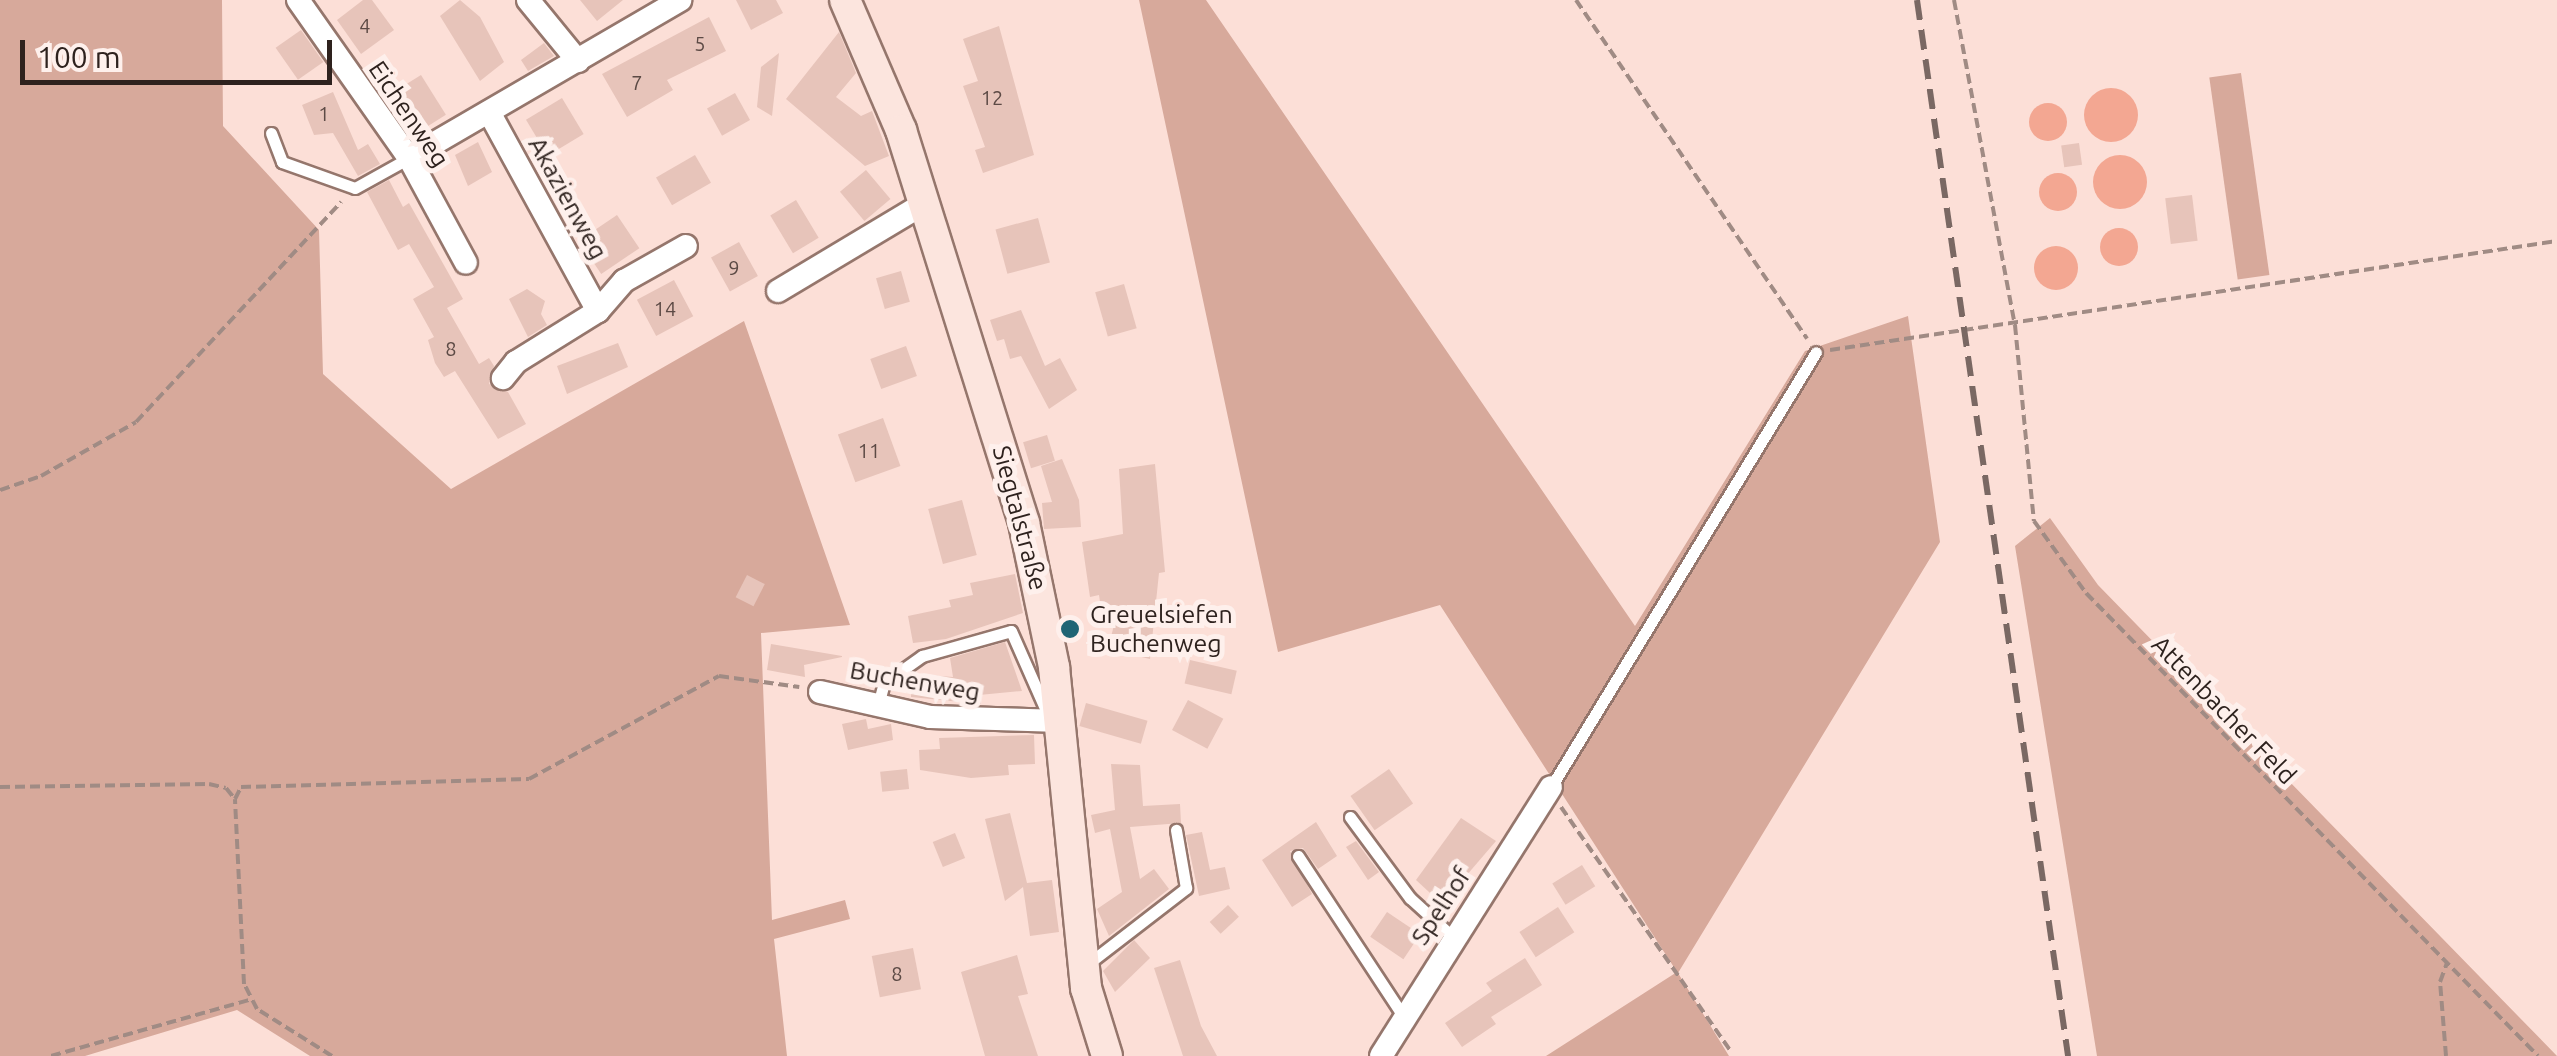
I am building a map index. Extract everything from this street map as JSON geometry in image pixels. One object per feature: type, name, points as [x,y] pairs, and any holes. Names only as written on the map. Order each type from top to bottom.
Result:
[{"type":"main road","name":"Siegtalstraße","points":[[845,0],[878,67],[925,202],[1024,523],[1056,721],[1084,968],[1107,1056]]},
{"type":"street","name":"Eichenweg","points":[[298,0],[409,158],[466,263]]},
{"type":"street","points":[[528,0],[578,61]]},
{"type":"street","points":[[409,158],[680,0]]},
{"type":"street","name":"Akazienweg","points":[[489,112],[598,311]]},
{"type":"street","points":[[778,291],[925,202]]},
{"type":"street","name":"Akazienweg","points":[[503,378],[516,362],[598,311],[624,281],[686,246]]},
{"type":"street","name":"Buchenweg","points":[[820,692],[967,721],[1056,721]]},
{"type":"street","name":"Spelhof","points":[[1381,1056],[1547,793]]},
{"type":"lane","points":[[270,132],[282,162],[355,188],[409,158]]},
{"type":"lane","points":[[1547,793],[1816,352]]},
{"type":"lane","points":[[878,705],[884,683],[922,656],[1011,630],[1056,721]]},
{"type":"lane","points":[[1350,817],[1410,898],[1453,937]]},
{"type":"lane","points":[[1084,968],[1186,888],[1176,830]]},
{"type":"lane","points":[[1298,856],[1403,1016]]},
{"type":"path","points":[[1576,0],[1816,352],[2557,241]]},
{"type":"path","name":"Attenbacher Feld","points":[[1954,0],[2014,325],[2034,521],[2086,593],[2538,1056]]},
{"type":"path","points":[[0,490],[41,476],[136,422],[355,188]]},
{"type":"path","points":[[332,1056],[252,999],[244,984],[235,799],[242,787],[529,778],[719,676],[820,692]]},
{"type":"path","points":[[0,787],[209,784],[226,788],[235,799]]},
{"type":"path","points":[[1547,793],[1567,810],[1731,1052]]},
{"type":"path","points":[[2446,1056],[2440,982],[2447,963]]},
{"type":"path","points":[[51,1056],[252,999]]},
{"type":"shaded area","points":[[0,0],[222,0],[223,126],[319,230],[323,374],[451,489],[744,321],[850,625],[761,633],[772,920],[845,900],[850,919],[774,939],[787,1056],[310,1056],[237,1010],[85,1056],[0,1056]]},
{"type":"shaded area","points":[[1139,0],[1206,0],[1635,626],[1805,351],[1908,316],[1940,542],[1678,973],[1729,1056],[1546,1056],[1677,972],[1440,605],[1278,652]]},
{"type":"shaded area","points":[[2241,73],[2269,275],[2238,279],[2209,77]]},
{"type":"shaded area","points":[[2111,88],[2130,96],[2138,115],[2130,134],[2111,142],[2092,134],[2084,115],[2092,96]]},
{"type":"shaded area","points":[[2048,103],[2062,108],[2067,122],[2062,136],[2048,141],[2034,136],[2029,122],[2034,108]]},
{"type":"shaded area","points":[[2120,155],[2139,163],[2147,182],[2139,201],[2120,209],[2101,201],[2093,182],[2101,163]]},
{"type":"shaded area","points":[[2058,173],[2072,178],[2077,192],[2072,206],[2058,211],[2044,206],[2039,192],[2044,178]]},
{"type":"shaded area","points":[[2119,228],[2133,233],[2138,247],[2133,261],[2119,266],[2105,261],[2100,247],[2105,233]]},
{"type":"shaded area","points":[[2056,246],[2071,253],[2078,268],[2071,283],[2056,290],[2041,283],[2034,268],[2041,253]]},
{"type":"shaded area","points":[[2050,518],[2098,585],[2557,1056],[2097,1056],[2015,546]]},
{"type":"building","points":[[363,0],[372,0],[394,30],[361,54],[337,20]]},
{"type":"building","points":[[460,0],[480,17],[504,62],[480,81],[440,16]]},
{"type":"building","points":[[580,0],[623,0],[597,21]]},
{"type":"building","points":[[736,0],[776,0],[783,13],[751,30]]},
{"type":"building","points":[[709,17],[726,51],[667,80],[673,90],[627,117],[602,74]]},
{"type":"building","points":[[999,26],[1034,155],[983,173],[975,150],[985,147],[963,86],[978,81],[963,39]]},
{"type":"building","points":[[301,30],[323,62],[298,80],[276,48]]},
{"type":"building","points":[[839,32],[856,73],[836,97],[861,116],[872,111],[889,156],[865,166],[786,99]]},
{"type":"building","points":[[544,43],[554,56],[528,71],[521,60]]},
{"type":"building","points":[[779,53],[772,116],[757,107],[761,67]]},
{"type":"building","points":[[421,75],[446,115],[415,134],[390,94]]},
{"type":"building","points":[[333,92],[358,150],[368,144],[380,164],[358,176],[333,133],[314,135],[302,105]]},
{"type":"building","points":[[735,93],[750,120],[722,136],[707,109]]},
{"type":"building","points":[[562,98],[584,134],[548,156],[526,120]]},
{"type":"building","points":[[478,142],[492,172],[468,186],[455,155]]},
{"type":"building","points":[[2079,143],[2082,165],[2064,167],[2061,146]]},
{"type":"building","points":[[695,155],[711,183],[672,205],[656,178]]},
{"type":"building","points":[[866,170],[890,199],[864,221],[840,192]]},
{"type":"building","points":[[389,180],[403,207],[409,203],[463,299],[447,308],[479,364],[489,358],[494,366],[489,384],[508,392],[526,424],[498,439],[455,371],[444,377],[435,363],[428,340],[434,337],[413,299],[434,287],[409,244],[398,250],[367,192]]},
{"type":"building","points":[[2192,195],[2198,241],[2171,244],[2165,198]]},
{"type":"building","points":[[796,200],[819,238],[793,253],[770,215]]},
{"type":"building","points":[[617,215],[639,248],[601,274],[579,241]]},
{"type":"building","points":[[1038,218],[1050,262],[1007,274],[995,229]]},
{"type":"building","points":[[739,242],[758,276],[730,292],[711,258]]},
{"type":"building","points":[[901,271],[910,302],[885,309],[876,278]]},
{"type":"building","points":[[674,280],[693,316],[656,336],[637,300]]},
{"type":"building","points":[[1124,284],[1137,328],[1108,336],[1095,292]]},
{"type":"building","points":[[527,289],[545,301],[541,314],[547,325],[528,337],[509,299]]},
{"type":"building","points":[[1021,310],[1045,366],[1060,358],[1077,390],[1049,409],[1021,356],[1010,359],[1004,339],[997,341],[990,320]]},
{"type":"building","points":[[618,343],[628,367],[567,394],[557,366]]},
{"type":"building","points":[[906,346],[917,376],[881,389],[870,359]]},
{"type":"building","points":[[883,418],[900,466],[855,482],[838,434]]},
{"type":"building","points":[[1047,435],[1055,461],[1031,468],[1023,442]]},
{"type":"building","points":[[1062,459],[1079,500],[1081,527],[1044,529],[1042,503],[1052,502],[1041,466]]},
{"type":"building","points":[[1155,464],[1165,572],[1159,573],[1150,659],[1108,649],[1114,625],[1103,623],[1099,595],[1090,597],[1082,542],[1123,534],[1119,469]]},
{"type":"building","points":[[962,500],[977,555],[943,564],[928,509]]},
{"type":"building","points":[[1015,574],[1023,613],[946,639],[913,643],[908,616],[951,607],[949,600],[973,595],[970,583]]},
{"type":"building","points":[[747,575],[765,584],[753,606],[736,597]]},
{"type":"building","points":[[1005,642],[1022,691],[979,695],[981,704],[911,697],[912,674],[953,677],[950,658]]},
{"type":"building","points":[[771,644],[842,657],[804,665],[805,677],[767,670]]},
{"type":"building","points":[[1190,660],[1237,671],[1231,694],[1185,683]]},
{"type":"building","points":[[1188,700],[1223,719],[1207,749],[1172,730]]},
{"type":"building","points":[[1086,703],[1148,721],[1141,744],[1079,726]]},
{"type":"building","points":[[866,719],[868,729],[891,724],[893,740],[848,750],[842,724]]},
{"type":"building","points":[[1034,735],[1035,764],[1008,765],[1009,775],[971,778],[920,770],[919,750],[940,749],[939,738]]},
{"type":"building","points":[[1111,764],[1140,765],[1143,806],[1180,804],[1181,823],[1130,827],[1140,879],[1154,869],[1169,889],[1109,936],[1097,909],[1122,892],[1110,829],[1095,833],[1091,815],[1115,810]]},
{"type":"building","points":[[907,769],[909,789],[882,792],[880,772]]},
{"type":"building","points":[[1389,769],[1413,803],[1375,830],[1350,796]]},
{"type":"building","points":[[1010,813],[1027,883],[1052,880],[1059,932],[1030,936],[1023,887],[1005,901],[985,819]]},
{"type":"building","points":[[1461,818],[1496,841],[1442,904],[1416,880]]},
{"type":"building","points":[[1316,822],[1337,856],[1318,869],[1303,848],[1290,851],[1312,894],[1292,907],[1262,860]]},
{"type":"building","points":[[1202,832],[1210,870],[1225,867],[1230,889],[1199,896],[1186,835]]},
{"type":"building","points":[[955,833],[965,858],[943,867],[933,842]]},
{"type":"building","points":[[1356,841],[1379,872],[1368,880],[1346,847]]},
{"type":"building","points":[[1582,865],[1595,886],[1566,905],[1552,884]]},
{"type":"building","points":[[1228,905],[1239,917],[1221,934],[1210,922]]},
{"type":"building","points":[[1558,907],[1574,932],[1536,957],[1519,932]]},
{"type":"building","points":[[1387,912],[1420,934],[1403,959],[1370,937]]},
{"type":"building","points":[[1134,940],[1150,958],[1115,992],[1103,971]]},
{"type":"building","points":[[913,948],[921,989],[880,997],[872,956]]},
{"type":"building","points":[[1017,955],[1028,994],[1018,996],[1038,1056],[985,1056],[961,972]]},
{"type":"building","points":[[1525,958],[1542,985],[1491,1017],[1496,1024],[1462,1047],[1445,1023],[1492,991],[1486,983]]},
{"type":"building","points":[[1180,960],[1201,1026],[1217,1056],[1183,1056],[1154,968]]},
{"type":"railway","points":[[1917,0],[2068,1056]]},
{"type":"place","name":"Greuelsiefen Buchenweg","points":[[1070,629]]}]
